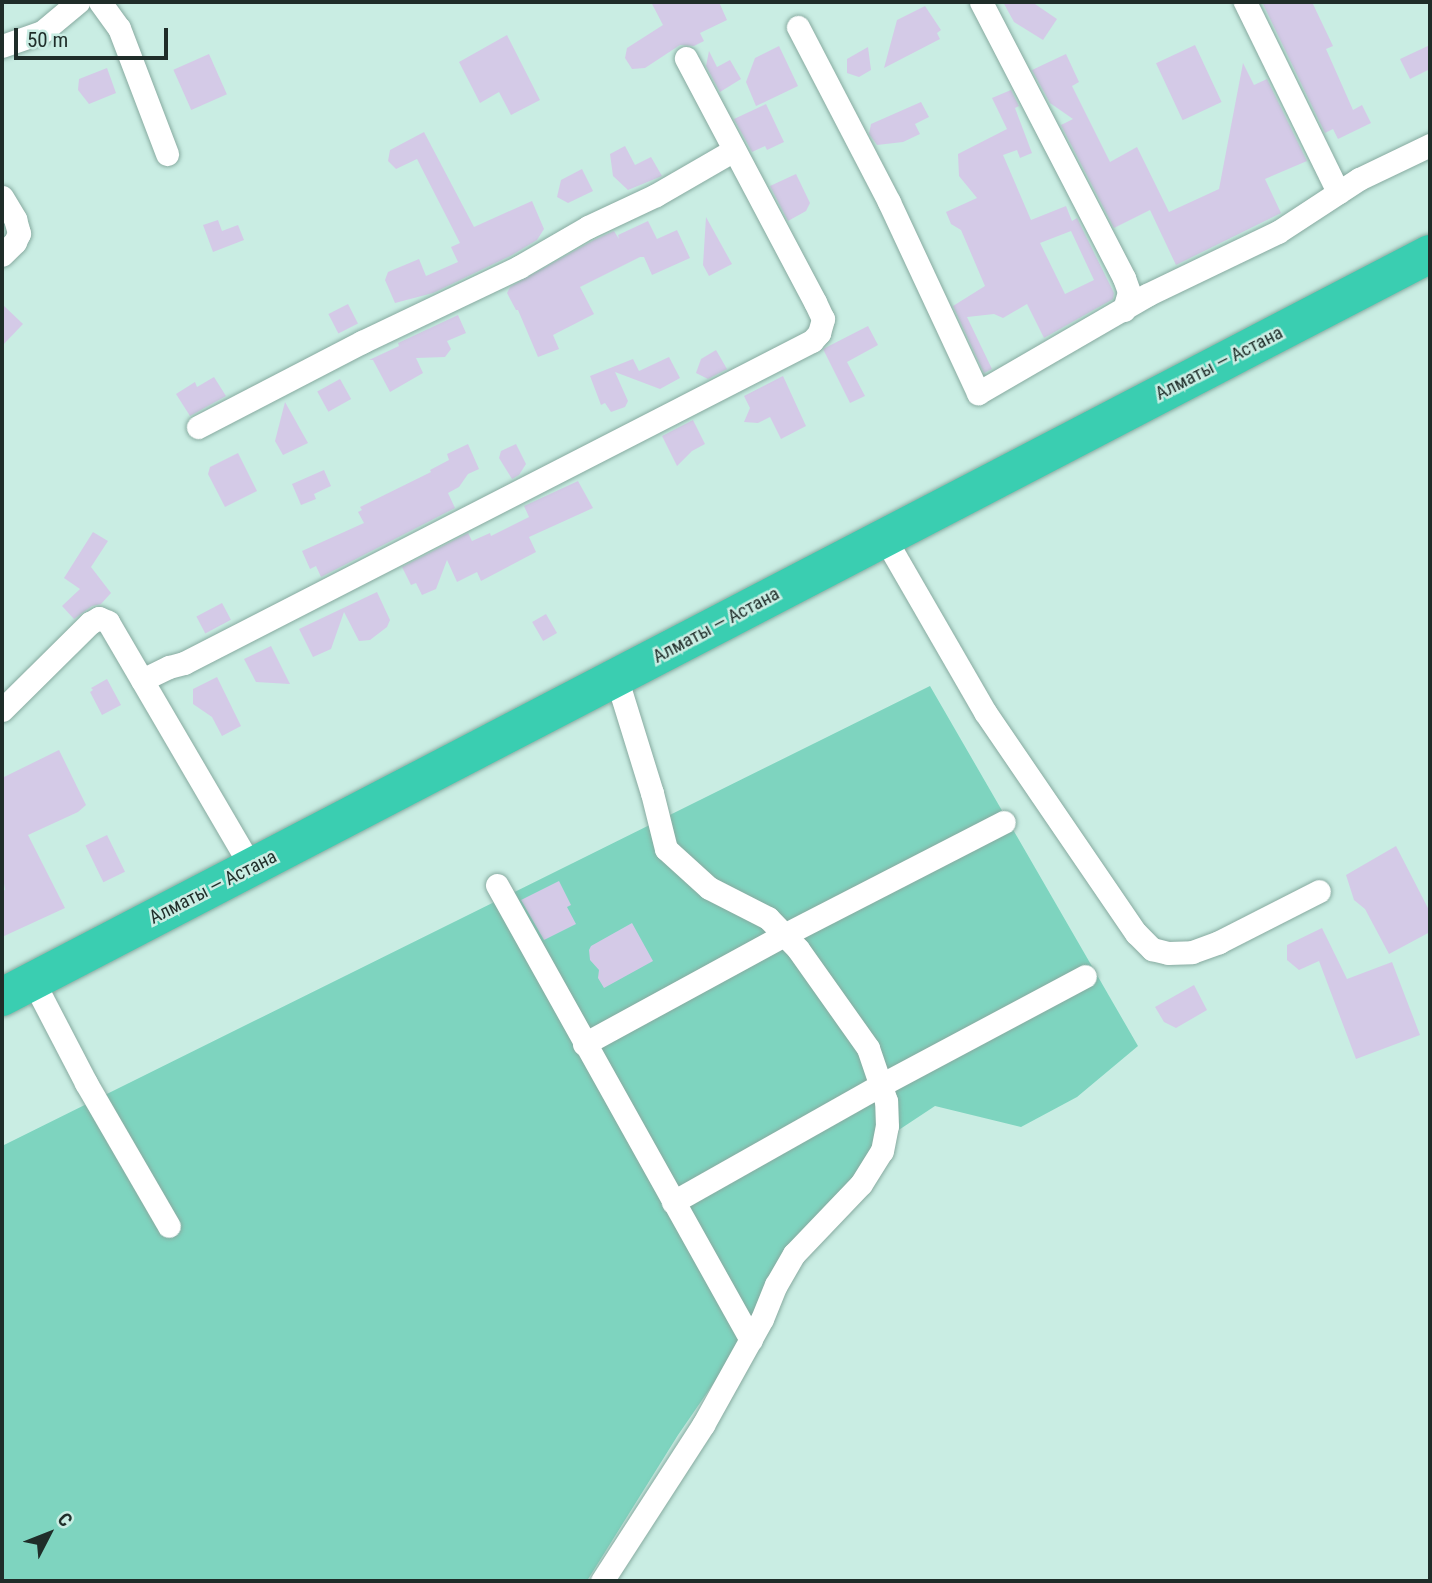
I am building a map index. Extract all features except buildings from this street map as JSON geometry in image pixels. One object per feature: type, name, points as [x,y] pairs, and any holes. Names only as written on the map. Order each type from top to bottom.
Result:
[{"type":"highway","name":"Алматы — Астана","points":[[17,989],[1430,254]]},
{"type":"street","points":[[2,46],[42,32],[78,2]]},
{"type":"street","points":[[100,2],[119,28],[167,154]]},
{"type":"street","points":[[981,2],[1124,278],[1129,292],[1124,310]]},
{"type":"street","points":[[1245,2],[1338,192]]},
{"type":"street","points":[[798,27],[889,202],[978,393],[1147,295],[1278,232],[1338,192],[1430,145]]},
{"type":"street","points":[[142,680],[184,663],[812,341],[820,333],[822,319],[686,58]]},
{"type":"street","points":[[198,427],[362,342],[519,267],[588,227],[656,195],[734,150]]},
{"type":"street","points":[[2,197],[15,219],[19,233],[15,242],[2,256]]},
{"type":"street","points":[[884,537],[985,712],[1136,933],[1152,949],[1167,953],[1192,952],[1219,942],[1319,891]]},
{"type":"street","points":[[2,710],[90,623],[99,618],[108,622],[251,867]]},
{"type":"street","points":[[602,1581],[703,1425],[751,1340],[794,1254],[861,1184],[882,1150],[887,1126],[881,1085],[868,1048],[848,1017],[784,935],[768,918],[709,888],[666,849],[652,793],[616,677]]},
{"type":"street","points":[[584,1044],[784,935],[1004,822]]},
{"type":"street","points":[[497,885],[751,1340]]},
{"type":"street","points":[[673,1202],[881,1085],[1085,976]]},
{"type":"street","points":[[17,989],[86,1083],[169,1226]]},
{"type":"green space","points":[[930,686],[1138,1046],[1077,1097],[1021,1127],[935,1106],[879,1143],[678,1435],[587,1581],[2,1581],[2,1146]]}]
